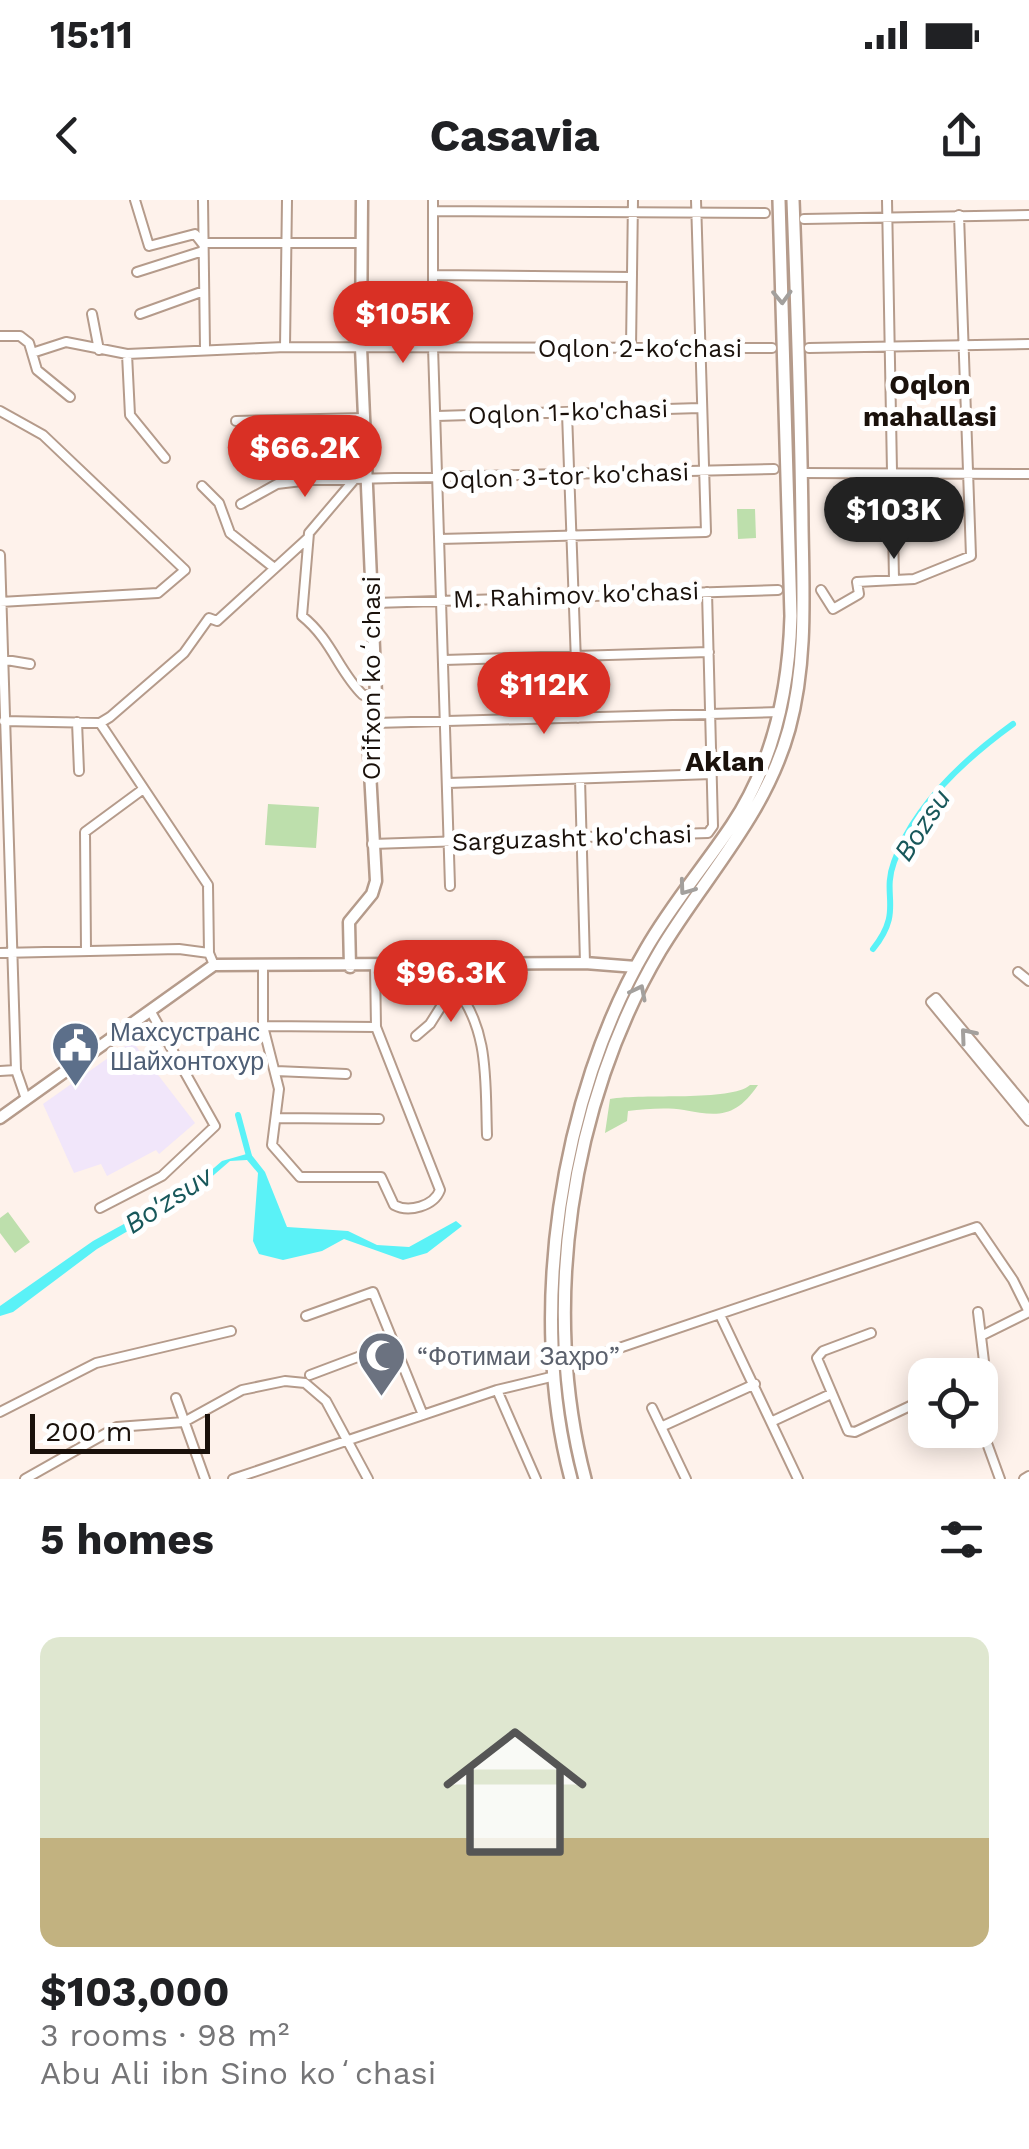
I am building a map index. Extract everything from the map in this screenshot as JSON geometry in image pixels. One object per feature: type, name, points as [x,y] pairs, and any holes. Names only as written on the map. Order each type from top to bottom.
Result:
[{"type":"main road","points":[[776,749],[791,616],[779,200]]},
{"type":"main road","points":[[572,1479],[564,1239],[597,1098],[616,1040],[651,968],[748,812],[776,749],[802,655],[802,473],[793,200]]},
{"type":"main road","points":[[585,1479],[573,1458],[555,1376],[564,1239],[583,1095],[608,1023],[636,966],[748,812]]},
{"type":"main road","points":[[583,1095],[588,1101],[597,1098]]},
{"type":"street","points":[[135,200],[148,246],[195,234],[202,247]]},
{"type":"street","points":[[203,200],[206,348]]},
{"type":"street","points":[[285,347],[286,200]]},
{"type":"street","name":"Orifxon koʻchasi","points":[[350,967],[350,922],[376,886],[368,735],[375,723],[374,603],[360,480],[364,418],[362,200]]},
{"type":"street","points":[[433,200],[433,348],[450,886]]},
{"type":"street","points":[[631,348],[633,200]]},
{"type":"street","name":"Oqlon 1-ko'chasi","points":[[573,536],[706,532],[696,200]]},
{"type":"street","points":[[887,200],[894,580]]},
{"type":"street","points":[[995,200],[995,214]]},
{"type":"street","points":[[433,211],[765,212]]},
{"type":"street","points":[[821,590],[833,609],[858,594],[857,582],[914,578],[971,556],[959,215]]},
{"type":"street","points":[[804,219],[1029,215]]},
{"type":"street","points":[[137,272],[202,247],[361,243]]},
{"type":"street","points":[[433,275],[632,277]]},
{"type":"street","points":[[140,314],[204,291]]},
{"type":"street","points":[[92,314],[99,350]]},
{"type":"street","points":[[0,336],[20,336],[47,382],[70,397]]},
{"type":"street","name":"Oqlon 2-ko‘chasi","points":[[32,353],[66,342],[127,354],[285,347],[772,348]]},
{"type":"street","points":[[809,348],[1029,344]]},
{"type":"street","points":[[127,354],[130,415],[165,458]]},
{"type":"street","name":"Oqlon 1-ko'chasi","points":[[437,416],[700,408]]},
{"type":"street","points":[[0,410],[43,435],[185,570],[158,593],[1,602]]},
{"type":"street","points":[[567,413],[578,718]]},
{"type":"street","points":[[236,421],[364,418]]},
{"type":"street","name":"Oqlon 3-tor ko'chasi","points":[[241,504],[277,484],[774,470]]},
{"type":"street","points":[[802,473],[1029,474]]},
{"type":"street","points":[[2,722],[100,723],[110,717],[184,653],[209,618],[217,621],[308,538],[360,480]]},
{"type":"street","points":[[202,486],[219,504],[230,533],[273,567]]},
{"type":"street","points":[[439,540],[573,536]]},
{"type":"street","points":[[308,538],[310,556],[302,616],[332,645],[357,689],[364,696],[376,695]]},
{"type":"street","points":[[0,555],[5,840],[16,1070],[26,1099]]},
{"type":"street","name":"M. Rahimov ko'chasi","points":[[374,603],[778,590]]},
{"type":"street","name":"Sarguzasht ko'chasi","points":[[372,844],[708,833],[713,826],[707,592]]},
{"type":"street","points":[[444,660],[708,652]]},
{"type":"street","points":[[1,660],[30,664]]},
{"type":"street","points":[[375,723],[780,712]]},
{"type":"street","points":[[77,722],[78,770]]},
{"type":"street","points":[[100,723],[208,885],[212,959]]},
{"type":"street","points":[[448,784],[712,774]]},
{"type":"street","points":[[580,780],[585,962]]},
{"type":"street","points":[[86,951],[85,832],[142,790]]},
{"type":"street","points":[[0,953],[86,951],[264,966],[585,962],[636,966]]},
{"type":"street","points":[[0,1118],[150,1012],[212,959]]},
{"type":"street","points":[[264,966],[263,1026],[276,1072],[278,1118],[272,1145],[300,1177],[381,1176],[401,1209],[434,1200],[440,1190],[376,1027],[375,964]]},
{"type":"street","points":[[416,1036],[430,1024],[454,986],[456,964]]},
{"type":"street","points":[[1018,972],[1029,980]]},
{"type":"street","points":[[454,986],[468,1002],[484,1045],[488,1135]]},
{"type":"street","points":[[1029,1110],[936,998],[931,1002],[1029,1121]]},
{"type":"street","points":[[100,1208],[162,1176],[214,1126],[150,1012]]},
{"type":"street","points":[[263,1026],[376,1027]]},
{"type":"street","points":[[0,1071],[16,1070]]},
{"type":"street","points":[[276,1072],[346,1074]]},
{"type":"street","points":[[278,1118],[379,1119]]},
{"type":"street","points":[[566,1366],[977,1227],[1013,1280],[1029,1312],[983,1336]]},
{"type":"street","points":[[306,1316],[373,1292],[424,1416]]},
{"type":"street","points":[[978,1312],[985,1358]]},
{"type":"street","points":[[720,1315],[798,1479]]},
{"type":"street","points":[[0,1412],[96,1363],[231,1331]]},
{"type":"street","points":[[870,1333],[823,1351],[817,1358],[831,1394],[852,1433],[908,1407]]},
{"type":"street","points":[[310,1375],[395,1342]]},
{"type":"street","points":[[233,1479],[497,1390],[555,1376]]},
{"type":"street","points":[[26,1479],[117,1428],[184,1422],[251,1387],[299,1382],[322,1396],[368,1479]]},
{"type":"street","points":[[663,1426],[755,1384]]},
{"type":"street","points":[[497,1390],[536,1479]]},
{"type":"street","points":[[773,1420],[831,1394]]},
{"type":"street","points":[[176,1398],[206,1479]]},
{"type":"street","points":[[652,1408],[686,1479]]},
{"type":"street","points":[[989,1448],[1000,1479]]},
{"type":"shaded area","points":[[132,1041],[195,1123],[159,1154],[156,1150],[107,1176],[101,1164],[74,1173],[43,1104]]},
{"type":"green space","points":[[737,509],[755,509],[756,538],[738,539]]},
{"type":"green space","points":[[268,804],[319,807],[316,848],[265,845]]},
{"type":"green space","points":[[758,1085],[742,1103],[726,1112],[708,1114],[663,1108],[628,1111],[627,1121],[605,1133],[610,1099],[725,1094]]},
{"type":"green space","points":[[8,1212],[30,1242],[15,1253],[0,1233],[0,1218]]},
{"type":"water","name":"Bo'zsuv","points":[[250,1153],[265,1172],[287,1227],[348,1231],[377,1245],[409,1247],[456,1221],[462,1226],[427,1253],[403,1260],[344,1239],[322,1251],[283,1260],[259,1254],[253,1241],[258,1173],[247,1160],[230,1161],[193,1193],[97,1249],[13,1312],[0,1316],[0,1306],[93,1241],[193,1186],[222,1161]]},
{"type":"waterway","name":"Bozsu","points":[[873,949],[888,924],[894,862],[914,821],[943,784],[1013,724]]},
{"type":"waterway","points":[[238,1115],[249,1156]]},
{"type":"place","name":"Махсустранс Шайхонтохур","points":[[75,1088]]},
{"type":"place","name":"“Фотимаи Заҳро”","points":[[382,1398]]},
{"type":"district","name":"Oqlon mahallasi","points":[[930,400]]},
{"type":"district","name":"Aklan","points":[[725,761]]}]
